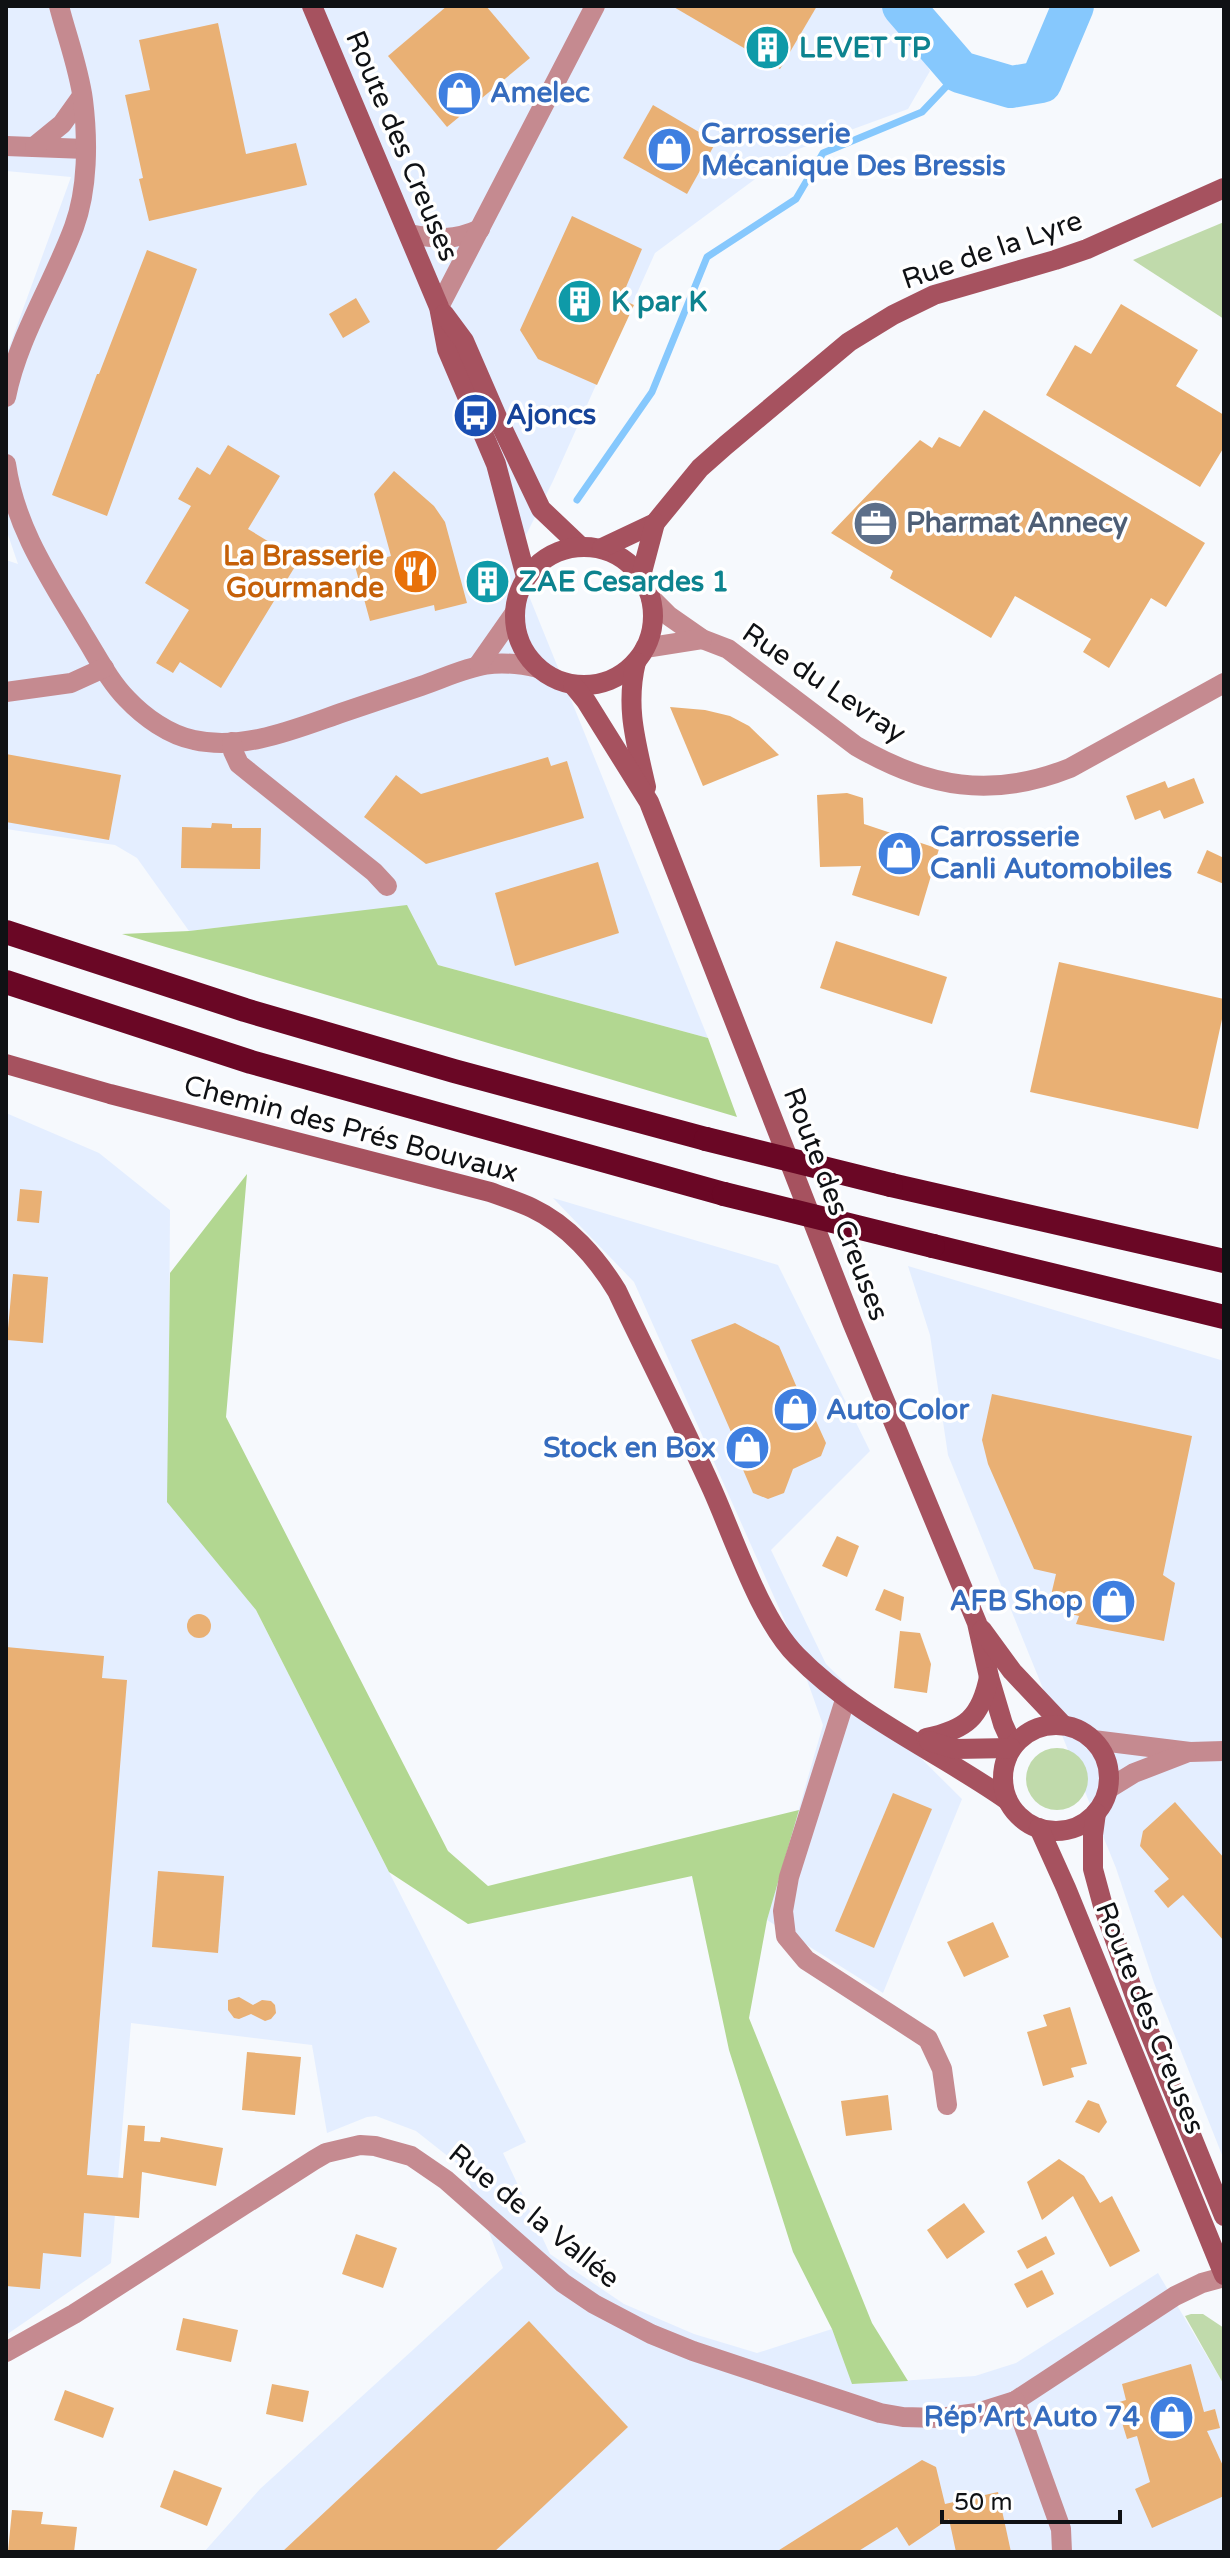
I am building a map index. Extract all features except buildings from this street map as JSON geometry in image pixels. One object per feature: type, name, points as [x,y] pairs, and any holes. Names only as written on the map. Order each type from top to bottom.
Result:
[{"type":"highway","points":[[6,932],[245,1010],[439,1067],[891,1185],[1224,1261]]},
{"type":"highway","points":[[6,982],[251,1062],[724,1194],[1224,1317]]},
{"type":"main road","name":"Route des Creuses","points":[[312,6],[439,307],[447,349],[496,464],[526,577]]},
{"type":"main road","name":"Rue de la Lyre","points":[[641,576],[655,523],[700,468],[849,342],[934,295],[1087,249],[1224,188]]},
{"type":"main road","name":"Route des Creuses","points":[[439,307],[464,341],[541,509],[580,546]]},
{"type":"main road","name":"Rue de la Lyre","points":[[602,548],[655,523]]},
{"type":"main road","points":[[580,546],[602,548],[624,559],[641,576],[651,598],[653,624],[641,655],[618,676],[596,685],[573,685],[554,679],[538,668],[525,653],[517,634],[514,614],[516,600],[526,577],[540,561],[559,550],[580,546]]},
{"type":"main road","name":"Route des Creuses","points":[[641,655],[630,685],[631,714],[649,802],[852,1322],[977,1623],[989,1677],[1012,1747]]},
{"type":"main road","name":"Route des Creuses","points":[[573,685],[601,723],[649,802]]},
{"type":"main road","name":"Chemin des Prés Bouvaux","points":[[6,1064],[110,1094],[490,1192],[534,1209],[562,1229],[583,1245],[604,1268],[617,1291],[711,1486],[767,1613],[783,1641],[845,1700],[880,1722]]},
{"type":"main road","name":"Route des Creuses","points":[[977,1623],[1012,1671],[1063,1725]]},
{"type":"main road","points":[[920,1739],[950,1733],[970,1720],[985,1698],[989,1677]]},
{"type":"main road","points":[[880,1722],[920,1739],[955,1749],[1012,1747]]},
{"type":"main road","points":[[880,1722],[970,1774],[1007,1800]]},
{"type":"main road","points":[[1063,1725],[1080,1730],[1093,1740],[1104,1755],[1109,1771],[1104,1802],[1096,1813],[1070,1829],[1054,1831],[1026,1822],[1015,1812],[1002,1783],[1004,1765],[1012,1747],[1022,1736],[1035,1728],[1063,1725]]},
{"type":"main road","name":"Route des Creuses","points":[[1096,1813],[1093,1869],[1103,1906],[1137,2002],[1224,2216]]},
{"type":"main road","name":"Route des Creuses","points":[[1039,1828],[1224,2276]]},
{"type":"street","points":[[6,397],[25,340],[75,225],[81,197],[86,149],[82,96],[59,6]]},
{"type":"street","points":[[439,307],[595,6]]},
{"type":"street","points":[[35,146],[62,124],[82,96]]},
{"type":"street","points":[[6,146],[86,149]]},
{"type":"street","points":[[409,234],[446,239],[462,237],[480,229]]},
{"type":"street","points":[[6,464],[23,530],[104,668],[125,697],[142,713],[193,740],[232,742],[305,726],[479,664],[515,663],[538,668]]},
{"type":"street","name":"Rue du Levray","points":[[651,598],[669,616],[702,639],[728,649],[821,721],[867,752],[917,775],[959,785],[1024,784],[1070,768],[1224,683]]},
{"type":"street","points":[[479,664],[514,614]]},
{"type":"street","name":"Rue du Levray","points":[[641,655],[702,639]]},
{"type":"street","points":[[6,692],[71,683],[104,668]]},
{"type":"street","points":[[232,742],[239,764],[374,872],[387,886]]},
{"type":"street","points":[[845,1700],[789,1877],[783,1911],[786,1936],[806,1960],[928,2039],[942,2069],[947,2105]]},
{"type":"street","points":[[1093,1740],[1158,1754],[1224,1751]]},
{"type":"street","points":[[1108,1789],[1158,1754]]},
{"type":"street","name":"Rue de la Vallée","points":[[6,2352],[74,2314],[314,2160],[326,2153],[360,2145],[394,2150],[423,2163],[563,2283],[615,2316],[693,2351],[880,2413],[903,2417],[940,2418],[977,2413],[1015,2401],[1175,2296],[1224,2276]]},
{"type":"street","points":[[1210,2242],[1224,2258]]},
{"type":"street","points":[[1015,2401],[1061,2529],[1062,2552]]},
{"type":"shaded area","points":[[6,6],[891,6],[930,71],[908,109],[793,151],[655,253],[553,481],[514,559],[708,1038],[438,965],[407,906],[189,931],[137,858],[115,845],[6,829],[6,560],[18,564],[6,529],[6,356],[71,177],[6,171]]},
{"type":"shaded area","points":[[6,1113],[99,1153],[170,1210],[168,1502],[256,1610],[526,2142],[503,2153],[550,2254],[624,2304],[694,2334],[757,2353],[832,2329],[853,2384],[975,2376],[1016,2363],[1158,2273],[1224,2385],[1224,2552],[204,2552],[260,2489],[503,2268],[464,2169],[416,2131],[376,2116],[327,2133],[312,2045],[131,2023],[111,2263],[6,2335]]},
{"type":"shaded area","points":[[553,1198],[778,1265],[870,1451],[771,1550],[826,1664],[962,1799],[883,1993],[767,1920],[823,1725],[791,1635],[634,1282]]},
{"type":"shaded area","points":[[908,1266],[1224,1361],[1224,2160],[1154,1983],[1116,1868],[948,1455],[930,1335]]},
{"type":"green space","points":[[1224,222],[1224,319],[1133,260]]},
{"type":"green space","points":[[407,905],[438,965],[708,1038],[737,1117],[122,934],[189,931]]},
{"type":"green space","points":[[247,1174],[226,1417],[448,1851],[488,1886],[799,1810],[767,1920],[749,2018],[872,2323],[908,2381],[852,2384],[832,2329],[793,2252],[729,2050],[692,1876],[468,1924],[389,1872],[256,1610],[167,1502],[170,1273]]},
{"type":"green space","points":[[1057,1748],[1079,1757],[1088,1779],[1079,1801],[1057,1810],[1035,1801],[1026,1779],[1035,1757]]},
{"type":"green space","points":[[1203,2314],[1224,2328],[1224,2385],[1185,2316]]},
{"type":"waterway","points":[[903,6],[960,72],[1011,87],[1041,82],[1073,6]]},
{"type":"waterway","points":[[577,500],[652,392],[707,257],[796,199],[823,153],[922,112],[960,72]]},
{"type":"place","name":"LEVET TP","points":[[768,48]]},
{"type":"place","name":"Amelec","points":[[459,93]]},
{"type":"place","name":"Carrosserie Mécanique Des Bressis","points":[[670,150]]},
{"type":"place","name":"K par K","points":[[580,302]]},
{"type":"place","name":"Ajoncs","points":[[475,415]]},
{"type":"place","name":"Pharmat Annecy","points":[[875,523]]},
{"type":"place","name":"La Brasserie Gourmande","points":[[415,572]]},
{"type":"place","name":"ZAE Cesardes 1","points":[[488,582]]},
{"type":"place","name":"Carrosserie Canli Automobiles","points":[[899,853]]},
{"type":"place","name":"Auto Color","points":[[795,1410]]},
{"type":"place","name":"Stock en Box","points":[[747,1448]]},
{"type":"place","name":"AFB Shop","points":[[1114,1601]]},
{"type":"place","name":"Rép'Art Auto 74","points":[[1171,2417]]}]
